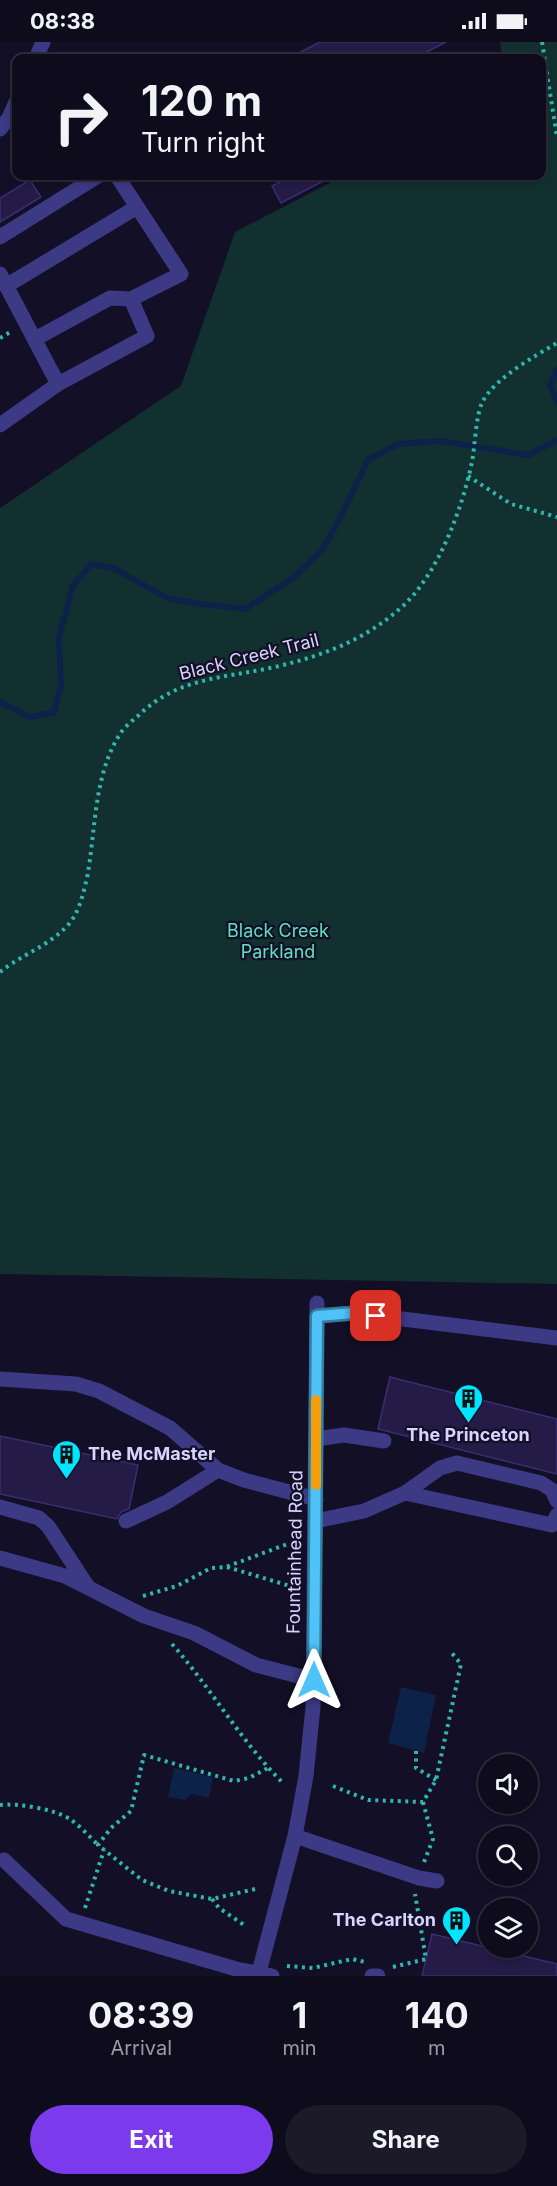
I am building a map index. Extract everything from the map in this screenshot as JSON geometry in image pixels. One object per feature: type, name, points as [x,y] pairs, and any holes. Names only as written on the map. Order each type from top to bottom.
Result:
[{"type":"street","points":[[0,129],[12,111]]},
{"type":"street","points":[[0,237],[92,180]]},
{"type":"street","points":[[35,339],[110,298],[131,299],[181,274],[120,180]]},
{"type":"street","points":[[58,384],[3,280],[137,207]]},
{"type":"street","points":[[0,425],[58,384],[147,336],[131,299]]},
{"type":"street","name":"Fountainhead Road","points":[[263,1975],[295,1836],[306,1776],[314,1680],[317,1310],[557,1338]]},
{"type":"street","points":[[0,1379],[76,1384],[99,1391],[170,1428],[218,1470],[244,1480],[316,1498]]},
{"type":"street","points":[[316,1439],[344,1434],[384,1441]]},
{"type":"street","points":[[315,1521],[364,1511],[405,1493],[440,1468],[457,1463],[541,1483],[552,1490],[557,1501]]},
{"type":"street","points":[[126,1521],[167,1502],[218,1470]]},
{"type":"street","points":[[405,1493],[552,1525],[557,1515]]},
{"type":"street","points":[[0,1507],[33,1516],[48,1526],[88,1587]]},
{"type":"street","points":[[0,1558],[65,1576],[115,1603],[144,1616],[194,1633],[256,1665],[314,1680]]},
{"type":"street","points":[[295,1836],[419,1878],[437,1881]]},
{"type":"street","points":[[4,1860],[66,1919],[263,1975]]},
{"type":"street","points":[[372,1976],[378,1976]]},
{"type":"path","points":[[546,67],[557,137]]},
{"type":"path","name":"Black Creek Trail","points":[[0,972],[24,955],[49,942],[69,924],[83,896],[100,791],[110,754],[123,730],[143,710],[164,694],[194,683],[308,658],[354,642],[377,627],[408,601],[439,556],[455,518],[472,462],[481,403],[508,375],[557,343]]},
{"type":"path","points":[[468,477],[511,504],[557,517]]},
{"type":"path","points":[[115,1603],[177,1586],[211,1568],[226,1566],[291,1543]]},
{"type":"path","points":[[226,1566],[290,1586]]},
{"type":"path","points":[[165,1637],[201,1678],[214,1700],[268,1768],[282,1782]]},
{"type":"path","points":[[333,1786],[368,1800],[423,1802],[436,1780],[461,1664],[451,1652]]},
{"type":"path","points":[[416,1751],[416,1768],[436,1780]]},
{"type":"path","points":[[98,1845],[111,1828],[131,1812],[144,1755],[234,1781],[249,1778],[268,1768]]},
{"type":"path","points":[[0,1805],[13,1804],[50,1811],[68,1818],[142,1880],[169,1891],[212,1899],[255,1889]]},
{"type":"path","points":[[85,1908],[104,1850]]},
{"type":"path","points":[[212,1899],[219,1908],[244,1925]]},
{"type":"green space","name":"Black Creek Parkland","points":[[500,42],[557,42],[557,1284],[0,1274],[0,508],[181,386],[235,232],[335,180],[546,180],[546,54],[502,54]]},
{"type":"water","points":[[401,1687],[436,1695],[424,1753],[388,1743]]},
{"type":"water","points":[[174,1768],[213,1777],[209,1798],[192,1794],[185,1800],[168,1797]]},
{"type":"building","points":[[320,42],[446,42],[423,54],[297,54]]},
{"type":"building","points":[[30,180],[41,197],[0,222],[0,198]]},
{"type":"building","points":[[283,180],[325,180],[281,203],[272,186]]},
{"type":"building","name":"The Princeton","points":[[390,1377],[557,1419],[557,1474],[378,1429]]},
{"type":"building","name":"The McMaster","points":[[0,1436],[138,1465],[129,1509],[121,1512],[117,1519],[0,1494]]},
{"type":"building","name":"The Carlton","points":[[432,1934],[478,1945],[478,1958],[532,1958],[557,1964],[557,1976],[422,1976]]},
{"type":"waterway","points":[[557,369],[550,386],[557,401]]},
{"type":"waterway","points":[[0,702],[30,717],[54,712],[61,686],[59,638],[73,585],[92,564],[115,569],[167,598],[245,609],[294,577],[322,550],[368,460],[398,444],[440,441],[528,455],[557,440]]},
{"type":"slow traffic","points":[[316,1400],[316,1485]]},
{"type":"place","name":"The Princeton","points":[[468,1424]]},
{"type":"place","name":"The McMaster","points":[[67,1480]]},
{"type":"place","name":"The Carlton","points":[[457,1946]]},
{"type":"route","points":[[314,1680],[317,1316],[354,1313],[376,1316]]}]
